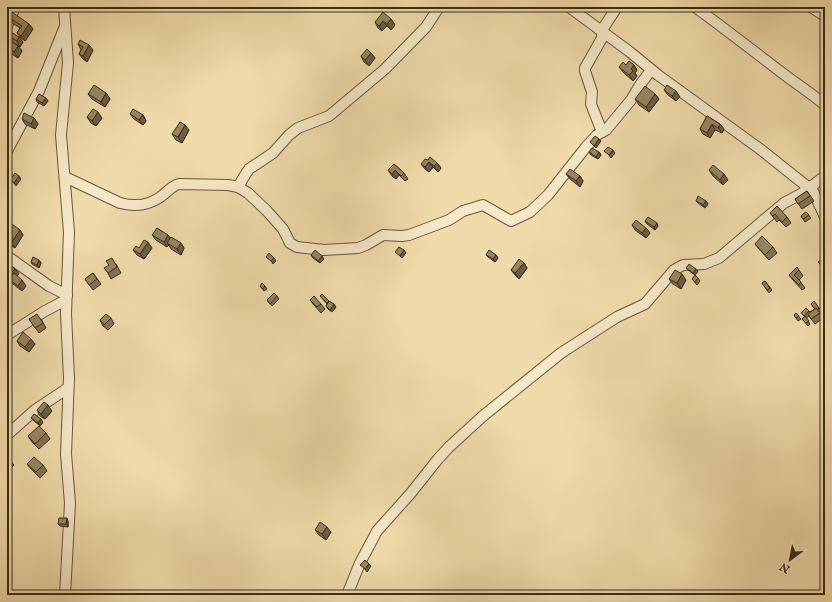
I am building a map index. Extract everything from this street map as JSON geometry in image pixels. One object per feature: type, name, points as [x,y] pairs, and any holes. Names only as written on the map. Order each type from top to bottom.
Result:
[{"type":"street","points":[[7,26],[15,7]]},
{"type":"street","points":[[64,7],[68,63],[62,135],[69,232],[66,329],[68,388],[66,454],[70,503],[65,595]]},
{"type":"street","points":[[238,187],[249,169],[273,153],[289,135],[298,128],[329,116],[385,69],[426,27],[439,7]]},
{"type":"street","points":[[569,7],[602,30],[651,70],[810,187],[825,217]]},
{"type":"street","points":[[602,132],[591,104],[592,92],[585,71],[588,62],[602,38],[602,30],[617,7]]},
{"type":"street","points":[[695,7],[825,105]]},
{"type":"street","points":[[811,7],[825,16]]},
{"type":"street","points":[[7,151],[39,91],[65,25]]},
{"type":"street","points":[[65,177],[130,206],[146,204],[157,199],[171,186],[179,184],[228,185],[238,187],[248,193],[268,211],[282,229],[290,243],[297,247],[324,250],[358,248],[383,235],[409,235],[435,226],[454,218],[463,211],[478,206],[487,206],[501,217],[511,221],[525,215],[548,195],[586,147],[597,135],[606,130],[631,100],[651,70]]},
{"type":"street","points":[[347,595],[360,563],[377,531],[449,447],[483,416],[560,352],[626,312],[645,304],[674,270],[683,265],[704,264],[719,258],[784,203],[801,194],[825,176]]},
{"type":"street","points":[[7,256],[67,297]]},
{"type":"street","points":[[9,331],[67,297]]},
{"type":"street","points":[[7,435],[35,410],[68,388]]},
{"type":"building","points":[[12,12],[29,24],[21,36],[17,33],[22,26],[8,17]]},
{"type":"building","points":[[383,12],[391,19],[387,24],[383,21],[379,26],[375,22]]},
{"type":"building","points":[[8,30],[19,37],[17,41],[7,35]]},
{"type":"building","points":[[80,40],[89,45],[83,56],[79,54],[83,47],[78,44]]},
{"type":"building","points":[[11,41],[18,46],[14,52],[7,48]]},
{"type":"building","points":[[367,49],[371,53],[365,60],[361,56]]},
{"type":"building","points":[[629,61],[634,65],[631,69],[633,71],[629,75],[619,67],[623,62],[626,65]]},
{"type":"building","points":[[94,85],[106,93],[101,102],[88,94]]},
{"type":"building","points":[[667,85],[676,91],[672,96],[664,90]]},
{"type":"building","points":[[645,86],[655,94],[646,107],[635,99]]},
{"type":"building","points":[[39,94],[46,98],[42,103],[36,99]]},
{"type":"building","points":[[93,109],[98,112],[92,121],[87,117]]},
{"type":"building","points":[[133,109],[143,115],[139,120],[130,114]]},
{"type":"building","points":[[24,113],[34,118],[31,124],[22,119]]},
{"type":"building","points":[[707,116],[720,124],[718,128],[712,124],[707,133],[700,129]]},
{"type":"building","points":[[180,122],[185,125],[178,137],[172,134]]},
{"type":"building","points":[[595,136],[599,139],[594,146],[590,142]]},
{"type":"building","points":[[608,147],[613,150],[609,155],[604,151]]},
{"type":"building","points":[[592,148],[599,152],[596,157],[589,152]]},
{"type":"building","points":[[430,157],[437,163],[434,166],[429,162],[425,167],[421,164],[425,159],[428,160]]},
{"type":"building","points":[[394,164],[404,173],[401,176],[395,170],[392,174],[388,170]]},
{"type":"building","points":[[713,165],[724,174],[720,180],[709,170]]},
{"type":"building","points":[[570,169],[580,176],[576,181],[566,174]]},
{"type":"building","points":[[15,173],[19,176],[14,183],[10,180]]},
{"type":"building","points":[[807,191],[810,196],[798,204],[795,199]]},
{"type":"building","points":[[698,196],[706,201],[703,205],[696,201]]},
{"type":"building","points":[[777,206],[787,217],[782,222],[775,214],[773,216],[770,213]]},
{"type":"building","points":[[806,212],[809,215],[803,219],[801,216]]},
{"type":"building","points":[[648,217],[657,223],[654,227],[645,221]]},
{"type":"building","points":[[636,220],[646,228],[642,233],[632,225]]},
{"type":"building","points":[[12,224],[20,230],[11,243],[7,240],[7,227],[9,228]]},
{"type":"building","points":[[157,228],[168,235],[164,242],[152,235]]},
{"type":"building","points":[[762,236],[773,247],[765,255],[755,244]]},
{"type":"building","points":[[171,237],[181,243],[177,249],[167,243]]},
{"type":"building","points":[[144,240],[148,242],[140,254],[133,250],[136,246],[139,248]]},
{"type":"building","points":[[399,247],[404,250],[400,256],[395,252]]},
{"type":"building","points":[[315,250],[322,256],[318,261],[311,255]]},
{"type":"building","points":[[489,250],[496,255],[493,259],[486,255]]},
{"type":"building","points":[[269,253],[274,258],[271,261],[266,257]]},
{"type":"building","points":[[33,257],[39,260],[37,265],[31,262]]},
{"type":"building","points":[[112,258],[117,267],[108,273],[104,268],[109,265],[106,261]]},
{"type":"building","points":[[519,259],[524,263],[515,273],[511,270]]},
{"type":"building","points":[[822,259],[825,263],[824,269],[818,262]]},
{"type":"building","points":[[7,262],[15,269],[7,277]]},
{"type":"building","points":[[689,264],[696,269],[693,273],[686,268]]},
{"type":"building","points":[[797,267],[799,270],[794,275],[801,282],[799,285],[789,275]]},
{"type":"building","points":[[675,270],[682,274],[677,283],[669,279]]},
{"type":"building","points":[[14,273],[22,280],[18,286],[9,279]]},
{"type":"building","points":[[93,273],[97,279],[89,285],[85,279]]},
{"type":"building","points":[[695,275],[698,278],[695,282],[692,279]]},
{"type":"building","points":[[765,281],[770,288],[767,290],[762,283]]},
{"type":"building","points":[[262,283],[265,286],[263,289],[260,286]]},
{"type":"building","points":[[274,293],[277,296],[270,304],[267,300]]},
{"type":"building","points":[[322,294],[329,301],[327,303],[320,296]]},
{"type":"building","points":[[314,296],[321,304],[317,307],[310,300]]},
{"type":"building","points":[[329,301],[334,304],[330,310],[326,306]]},
{"type":"building","points":[[814,301],[819,308],[817,310],[811,304]]},
{"type":"building","points":[[806,308],[809,311],[804,316],[801,313]]},
{"type":"building","points":[[816,308],[820,313],[811,319],[808,314]]},
{"type":"building","points":[[796,313],[799,316],[796,318],[794,315]]},
{"type":"building","points":[[37,314],[43,323],[35,328],[29,319]]},
{"type":"building","points":[[106,314],[111,318],[104,325],[100,320]]},
{"type":"building","points":[[805,316],[809,321],[806,323],[802,319]]},
{"type":"building","points":[[23,332],[31,339],[25,347],[17,341]]},
{"type":"building","points":[[44,402],[48,405],[41,414],[37,410]]},
{"type":"building","points":[[34,414],[41,419],[38,423],[31,418]]},
{"type":"building","points":[[39,426],[46,433],[35,444],[28,436]]},
{"type":"building","points":[[34,457],[43,465],[36,472],[27,464]]},
{"type":"building","points":[[59,518],[67,518],[66,524],[58,524]]},
{"type":"building","points":[[320,522],[327,527],[322,534],[315,530]]},
{"type":"building","points":[[365,560],[369,564],[365,569],[360,565]]}]
